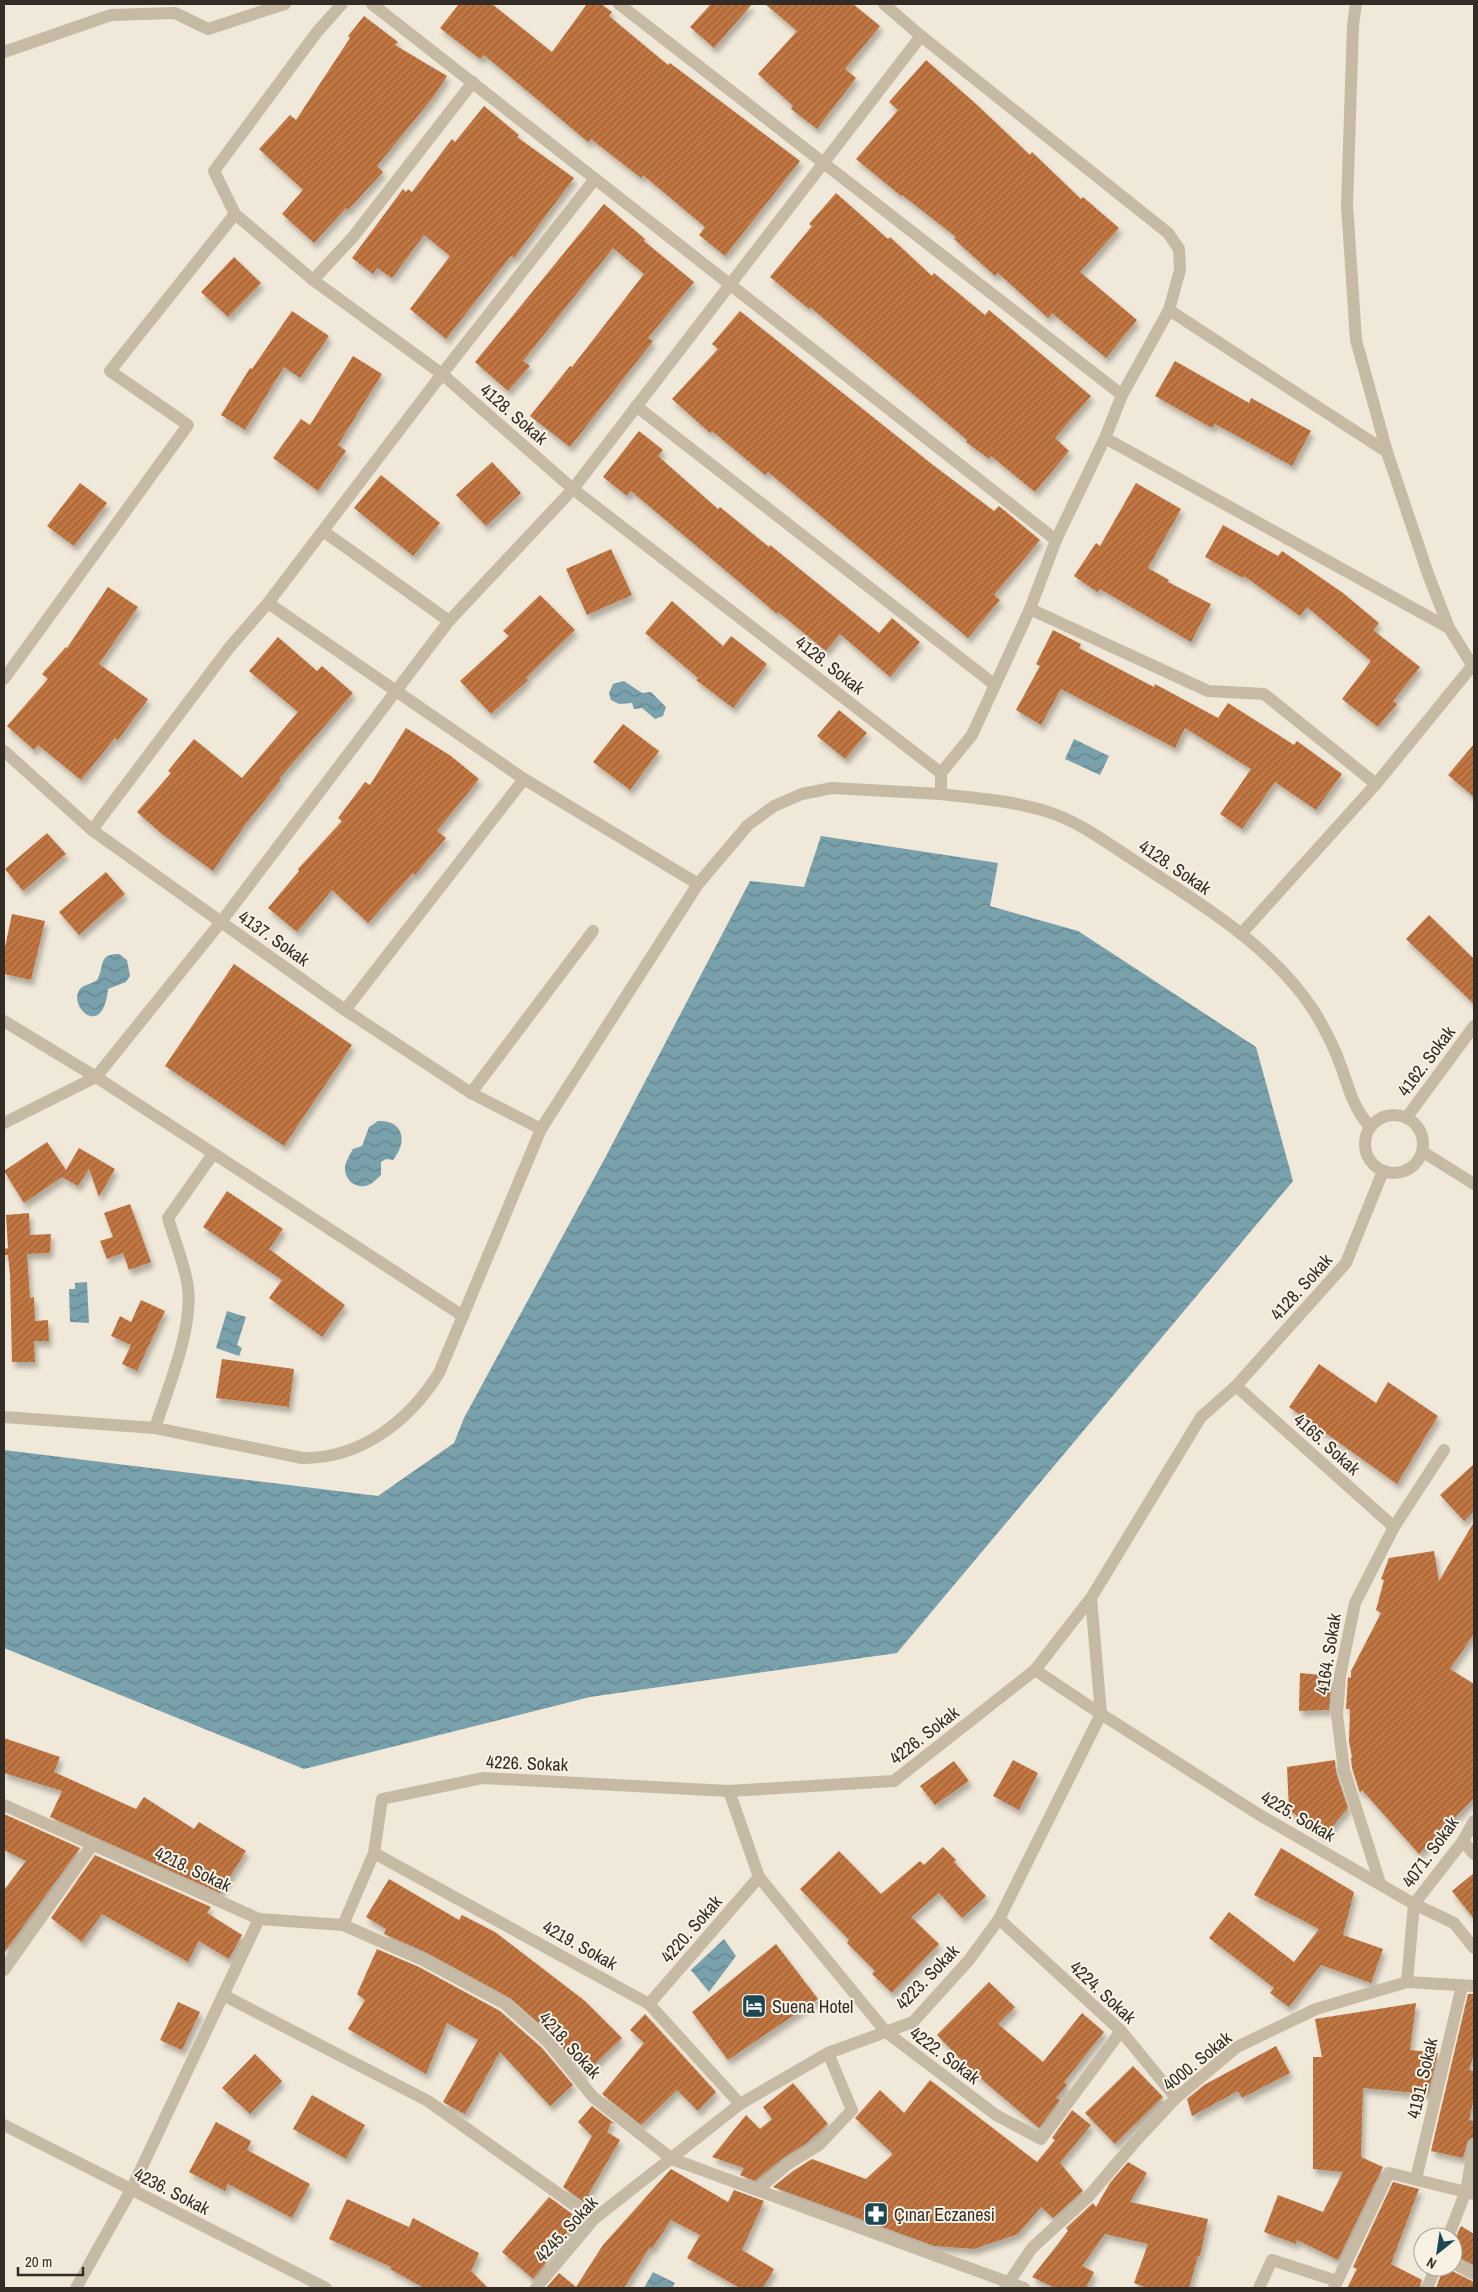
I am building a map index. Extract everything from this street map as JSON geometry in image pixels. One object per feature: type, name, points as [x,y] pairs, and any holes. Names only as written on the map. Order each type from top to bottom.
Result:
[{"type":"street","points":[[4,52],[111,15],[175,13],[208,29],[285,4]]},
{"type":"street","points":[[4,679],[188,425],[110,371],[235,214],[214,171],[317,32],[342,4]]},
{"type":"street","points":[[372,4],[473,82],[594,180],[1056,540]]},
{"type":"street","points":[[619,4],[822,164],[1122,395]]},
{"type":"street","points":[[884,4],[921,36],[1168,232],[1179,249],[1180,270],[1169,310],[1122,395],[1105,438],[1056,540],[1030,609],[972,735],[941,774],[941,794]]},
{"type":"street","points":[[1241,934],[1376,784],[1473,666],[1449,628],[1428,574],[1387,452],[1356,340],[1347,205],[1353,25],[1356,4]]},
{"type":"street","points":[[4,1123],[96,1077],[221,922],[449,621],[573,489],[921,36]]},
{"type":"street","points":[[314,280],[353,237],[473,82]]},
{"type":"street","points":[[92,830],[229,648],[268,603],[442,374],[594,180]]},
{"type":"street","name":"4128. Sokak","points":[[235,214],[314,280],[442,374],[573,489],[941,774]]},
{"type":"street","points":[[1169,310],[1387,452]]},
{"type":"street","points":[[636,406],[995,685]]},
{"type":"street","points":[[1105,438],[1449,628]]},
{"type":"street","points":[[323,531],[449,621]]},
{"type":"street","points":[[268,603],[524,779],[698,884]]},
{"type":"street","points":[[1030,609],[1208,691],[1264,694],[1376,784]]},
{"type":"street","name":"4137. Sokak","points":[[4,750],[92,830],[345,1010],[471,1093],[541,1129]]},
{"type":"street","points":[[345,1010],[524,779]]},
{"type":"street","name":"4128. Sokak","points":[[4,1417],[155,1428],[302,1458],[322,1458],[342,1454],[364,1445],[408,1414],[426,1394],[439,1373],[541,1129],[698,884],[748,825],[774,806],[802,794],[832,788],[941,794],[1031,807],[1058,816],[1083,828],[1176,888],[1241,934],[1280,968],[1293,982],[1314,1011],[1329,1038],[1342,1069],[1352,1102],[1369,1126]]},
{"type":"street","points":[[471,1093],[593,931]]},
{"type":"street","points":[[4,1022],[96,1077],[463,1316]]},
{"type":"street","name":"4162. Sokak","points":[[1407,1117],[1474,1026]]},
{"type":"street","points":[[1397,1114],[1407,1117],[1421,1131],[1424,1142],[1418,1161],[1411,1168],[1402,1172],[1383,1171],[1376,1167],[1365,1152],[1364,1143],[1369,1126],[1387,1115],[1397,1114]]},
{"type":"street","points":[[1422,1152],[1474,1184]]},
{"type":"street","points":[[155,1428],[187,1324],[189,1306],[188,1286],[168,1218],[213,1154]]},
{"type":"street","name":"4128. Sokak","points":[[1236,1386],[1346,1263],[1383,1171]]},
{"type":"street","name":"4165. Sokak","points":[[1236,1386],[1394,1527]]},
{"type":"street","name":"4226. Sokak","points":[[374,1853],[382,1799],[482,1778],[729,1791],[894,1781],[1035,1670],[1091,1598],[1201,1417],[1236,1386]]},
{"type":"street","name":"4164. Sokak","points":[[1380,1883],[1344,1770],[1337,1715],[1340,1676],[1354,1603],[1394,1527],[1444,1450]]},
{"type":"street","points":[[1091,1598],[1101,1714]]},
{"type":"street","name":"4225. Sokak","points":[[1035,1670],[1258,1814],[1414,1904],[1454,1923],[1474,1948]]},
{"type":"street","name":"4223. Sokak","points":[[672,2159],[740,2104],[828,2053],[913,2022],[969,1960],[999,1920],[1101,1714]]},
{"type":"street","name":"4222. Sokak","points":[[729,1791],[759,1877],[886,2032],[996,2115],[1042,2139],[1121,2031]]},
{"type":"street","name":"4218. Sokak","points":[[4,1805],[259,1919],[343,1925],[423,1960],[505,2004],[548,2042],[593,2097],[672,2159],[1006,2285],[1024,2288]]},
{"type":"street","name":"4071. Sokak","points":[[1414,1904],[1463,1841],[1474,1821]]},
{"type":"street","points":[[1463,1841],[1474,1854]]},
{"type":"street","points":[[4,1970],[93,1844]]},
{"type":"street","points":[[343,1925],[374,1853]]},
{"type":"street","name":"4219. Sokak","points":[[374,1853],[649,2004],[740,2104]]},
{"type":"street","name":"4220. Sokak","points":[[649,2004],[759,1877]]},
{"type":"street","points":[[1407,1982],[1414,1904]]},
{"type":"street","points":[[76,2288],[131,2190],[259,1919]]},
{"type":"street","name":"4224. Sokak","points":[[999,1920],[1121,2031],[1176,2098]]},
{"type":"street","name":"4000. Sokak","points":[[1006,2285],[1032,2248],[1088,2197],[1176,2098],[1237,2047],[1316,2009],[1407,1982],[1468,1986]]},
{"type":"street","name":"4191. Sokak","points":[[1416,2179],[1468,1986]]},
{"type":"street","points":[[223,1995],[428,2101],[594,2219]]},
{"type":"street","points":[[757,2190],[788,2164],[819,2145],[852,2110],[828,2053]]},
{"type":"street","name":"4236. Sokak","points":[[4,2124],[326,2288]]},
{"type":"street","points":[[1453,2227],[1470,2192],[1474,2145]]},
{"type":"street","name":"4245. Sokak","points":[[536,2288],[594,2219],[672,2159]]},
{"type":"street","points":[[1259,2288],[1272,2260],[1335,2284],[1390,2173],[1470,2192]]},
{"type":"water","points":[[624,681],[642,693],[651,692],[666,707],[663,716],[655,719],[642,708],[634,709],[632,703],[619,704],[611,700],[609,693],[613,684]]},
{"type":"water","points":[[1074,739],[1109,756],[1100,775],[1065,759]]},
{"type":"water","points":[[821,836],[998,863],[990,906],[1078,931],[1256,1047],[1293,1181],[897,1653],[590,1697],[304,1769],[4,1648],[4,1450],[378,1496],[454,1443],[464,1418],[604,1160],[750,881],[804,887]]},
{"type":"water","points":[[119,954],[127,960],[130,976],[126,982],[108,989],[105,1005],[100,1013],[94,1016],[87,1015],[78,1003],[77,996],[80,989],[97,980],[104,959],[107,956]]},
{"type":"water","points":[[378,1121],[393,1124],[398,1128],[402,1139],[401,1146],[393,1160],[386,1159],[381,1162],[381,1175],[376,1180],[367,1185],[354,1184],[346,1175],[346,1162],[353,1149],[362,1146],[369,1127]]},
{"type":"water","points":[[87,1282],[89,1323],[70,1322],[69,1289],[75,1289],[75,1283]]},
{"type":"water","points":[[227,1311],[246,1317],[237,1345],[242,1348],[239,1356],[216,1348]]},
{"type":"water","points":[[724,1939],[736,1956],[709,1992],[691,1970]]},
{"type":"water","points":[[653,2272],[675,2283],[672,2288],[644,2288]]},
{"type":"building","points":[[459,4],[492,4],[552,52],[587,4],[601,4],[612,12],[609,16],[668,65],[670,63],[800,161],[725,256],[699,235],[705,227],[643,175],[641,178],[591,139],[588,142],[484,55],[480,59],[440,28]]},
{"type":"building","points":[[711,4],[752,4],[714,48],[690,27]]},
{"type":"building","points":[[765,4],[853,4],[880,26],[845,69],[856,78],[817,129],[791,109],[793,106],[758,74],[797,31]]},
{"type":"building","points":[[364,16],[398,42],[395,45],[447,76],[434,96],[377,166],[383,172],[314,243],[282,214],[303,190],[259,149],[290,115],[296,120],[350,38],[348,36]]},
{"type":"building","points":[[926,60],[1030,155],[1032,152],[1081,199],[1083,197],[1119,228],[1080,272],[1137,320],[1106,358],[1052,313],[1048,318],[998,273],[995,276],[954,239],[956,237],[856,159],[898,110],[889,102]]},
{"type":"building","points":[[484,106],[519,135],[517,137],[574,178],[514,258],[511,256],[446,339],[410,309],[450,256],[424,235],[392,278],[377,268],[373,274],[352,258],[403,189],[406,192],[408,189],[412,192],[452,139],[455,142]]},
{"type":"building","points":[[836,193],[888,239],[890,237],[932,276],[934,273],[985,315],[989,310],[1091,396],[1055,438],[1069,451],[1035,492],[991,456],[989,459],[966,442],[967,440],[810,307],[809,309],[770,277],[812,226],[809,224]]},
{"type":"building","points":[[604,204],[645,239],[644,241],[694,282],[648,338],[653,341],[570,447],[530,416],[570,366],[572,367],[644,274],[613,248],[523,361],[530,366],[508,391],[475,362]]},
{"type":"building","points":[[234,257],[261,283],[228,317],[201,292]]},
{"type":"building","points":[[292,311],[329,336],[300,378],[284,367],[245,430],[221,415],[250,368],[252,369]]},
{"type":"building","points":[[740,311],[933,465],[994,511],[999,506],[1040,540],[994,595],[1000,600],[968,638],[768,472],[765,475],[712,431],[710,433],[672,399],[718,349],[712,344]]},
{"type":"building","points":[[353,356],[382,374],[338,445],[346,451],[318,491],[273,458],[301,419],[310,425]]},
{"type":"building","points":[[1175,361],[1249,403],[1251,398],[1311,431],[1292,466],[1215,424],[1212,428],[1155,396]]},
{"type":"building","points":[[639,431],[663,450],[658,456],[718,509],[720,507],[769,547],[770,545],[879,633],[892,618],[920,642],[890,677],[840,634],[826,651],[778,612],[777,614],[631,491],[627,496],[603,477]]},
{"type":"building","points":[[492,462],[521,493],[486,526],[456,495]]},
{"type":"building","points":[[381,475],[440,523],[413,556],[354,508]]},
{"type":"building","points":[[80,483],[107,503],[74,546],[47,526]]},
{"type":"building","points":[[1136,483],[1181,509],[1148,568],[1169,580],[1168,582],[1211,604],[1191,642],[1100,589],[1097,592],[1074,576],[1096,543],[1100,546]]},
{"type":"building","points":[[1223,525],[1278,556],[1282,551],[1343,593],[1379,623],[1373,630],[1420,667],[1393,701],[1397,704],[1378,727],[1342,699],[1371,661],[1307,607],[1300,616],[1244,576],[1243,578],[1205,557]]},
{"type":"building","points":[[611,549],[632,595],[587,615],[566,569]]},
{"type":"building","points":[[108,587],[138,607],[99,664],[148,699],[118,740],[115,738],[81,780],[38,745],[34,750],[7,726],[48,679],[42,674],[67,648]]},
{"type":"building","points":[[540,595],[575,630],[526,678],[528,680],[491,714],[460,681],[509,636],[503,631]]},
{"type":"building","points":[[672,601],[723,646],[731,636],[767,664],[733,708],[696,680],[698,678],[645,633]]},
{"type":"building","points":[[1053,630],[1081,644],[1079,648],[1154,687],[1155,684],[1218,718],[1228,703],[1294,745],[1297,741],[1342,774],[1316,810],[1275,782],[1242,829],[1220,814],[1251,769],[1185,728],[1175,748],[1061,689],[1041,725],[1016,710],[1040,666],[1036,664]]},
{"type":"building","points":[[278,637],[317,671],[322,666],[353,693],[279,779],[281,780],[245,825],[213,871],[162,834],[137,812],[171,773],[168,771],[194,739],[242,778],[298,712],[249,671]]},
{"type":"building","points":[[839,710],[867,733],[845,759],[817,736]]},
{"type":"building","points":[[623,724],[659,751],[630,790],[593,762]]},
{"type":"building","points":[[406,728],[451,756],[479,779],[437,831],[446,838],[415,875],[413,873],[368,923],[332,890],[297,932],[268,908],[299,871],[298,869],[342,821],[338,818],[365,782],[370,785]]},
{"type":"building","points":[[1474,744],[1474,797],[1448,775]]},
{"type":"building","points":[[47,833],[66,854],[23,891],[5,869]]},
{"type":"building","points":[[106,872],[125,894],[79,935],[59,912]]},
{"type":"building","points":[[12,914],[45,921],[31,980],[4,974],[4,952]]},
{"type":"building","points":[[1429,915],[1474,959],[1474,1004],[1406,939]]},
{"type":"building","points":[[234,964],[352,1045],[284,1146],[165,1066]]},
{"type":"building","points":[[47,1142],[66,1170],[79,1148],[115,1169],[99,1197],[89,1169],[78,1186],[62,1177],[24,1203],[4,1171]]},
{"type":"building","points":[[227,1191],[283,1229],[269,1249],[345,1305],[322,1337],[269,1298],[282,1280],[203,1227]]},
{"type":"building","points":[[130,1204],[151,1262],[129,1270],[123,1253],[107,1259],[100,1241],[113,1237],[104,1213]]},
{"type":"building","points":[[29,1213],[30,1235],[51,1234],[50,1253],[27,1254],[30,1298],[34,1297],[35,1321],[48,1320],[49,1341],[34,1341],[35,1362],[12,1362],[10,1274],[8,1255],[4,1255],[4,1249],[8,1248],[6,1215]]},
{"type":"building","points":[[141,1300],[165,1311],[137,1371],[122,1364],[131,1345],[111,1336],[120,1316],[131,1322]]},
{"type":"building","points":[[222,1359],[294,1369],[289,1407],[216,1398]]},
{"type":"building","points":[[1319,1364],[1376,1403],[1388,1382],[1438,1416],[1397,1484],[1289,1407]]},
{"type":"building","points":[[1474,1464],[1474,1511],[1464,1521],[1440,1495]]},
{"type":"building","points":[[1474,1522],[1474,1634],[1450,1669],[1474,1684],[1474,1798],[1419,1854],[1362,1790],[1360,1793],[1352,1768],[1349,1742],[1350,1709],[1346,1709],[1348,1677],[1351,1678],[1351,1671],[1381,1613],[1376,1610],[1384,1580],[1381,1579],[1389,1558],[1434,1551],[1439,1581]]},
{"type":"building","points":[[1300,1673],[1332,1676],[1329,1710],[1299,1711]]},
{"type":"building","points":[[4,1738],[60,1757],[54,1772],[136,1809],[144,1797],[194,1829],[199,1822],[246,1851],[220,1893],[50,1817],[62,1791],[4,1773]]},
{"type":"building","points":[[1013,1760],[1038,1773],[1019,1810],[993,1796]]},
{"type":"building","points":[[1335,1760],[1336,1772],[1348,1808],[1324,1836],[1289,1810],[1287,1767]]},
{"type":"building","points":[[954,1761],[969,1781],[935,1805],[920,1786]]},
{"type":"building","points":[[4,1814],[80,1848],[4,1953],[4,1890],[26,1861],[4,1850]]},
{"type":"building","points":[[943,1847],[956,1860],[954,1862],[986,1896],[962,1918],[939,1893],[911,1917],[939,1944],[892,1993],[872,1974],[875,1971],[847,1943],[849,1940],[800,1889],[839,1851],[881,1894],[920,1861],[924,1865]]},
{"type":"building","points":[[1281,1848],[1354,1892],[1343,1935],[1383,1949],[1371,1983],[1321,1965],[1289,2007],[1270,1993],[1274,1988],[1209,1938],[1229,1912],[1294,1962],[1319,1929],[1254,1895]]},
{"type":"building","points":[[95,1855],[211,1907],[207,1913],[242,1935],[229,1959],[199,1941],[188,1962],[102,1914],[82,1942],[51,1918]]},
{"type":"building","points":[[1474,1873],[1474,1919],[1452,1891]]},
{"type":"building","points":[[389,1879],[459,1920],[462,1915],[495,1932],[585,2001],[622,2038],[585,2074],[553,2036],[510,1998],[427,1953],[384,1934],[386,1929],[366,1917]]},
{"type":"building","name":"Suena Hotel","points":[[776,1944],[818,1999],[728,2060],[692,2012]]},
{"type":"building","points":[[377,1949],[419,1967],[500,2011],[542,2048],[573,2085],[550,2106],[500,2052],[465,2114],[443,2102],[478,2040],[447,2023],[426,2074],[348,2029],[365,2000],[357,1994]]},
{"type":"building","points":[[989,1982],[1015,2007],[998,2024],[1043,2062],[1082,2013],[1104,2032],[1064,2082],[1067,2085],[1056,2098],[1060,2100],[1039,2128],[973,2072],[937,2035]]},
{"type":"building","points":[[1468,1994],[1474,1994],[1474,2054],[1469,2070],[1474,2071],[1474,2098],[1469,2120],[1474,2121],[1474,2137],[1468,2140],[1463,2158],[1431,2151]]},
{"type":"building","points":[[178,2002],[200,2012],[182,2050],[160,2040]]},
{"type":"building","points":[[1416,2003],[1410,2050],[1438,2053],[1428,2094],[1363,2088],[1361,2157],[1383,2167],[1338,2260],[1297,2240],[1296,2244],[1264,2232],[1278,2195],[1323,2212],[1343,2172],[1313,2169],[1313,2057],[1322,2057],[1315,2019]]},
{"type":"building","points":[[645,2014],[716,2092],[698,2111],[677,2090],[641,2125],[602,2094],[644,2043],[630,2030]]},
{"type":"building","points":[[1276,2046],[1290,2073],[1242,2098],[1238,2091],[1192,2116],[1187,2099],[1204,2085]]},
{"type":"building","points":[[255,2054],[282,2081],[250,2114],[222,2088]]},
{"type":"building","points":[[1133,2066],[1163,2097],[1115,2144],[1085,2113]]},
{"type":"building","points":[[930,2080],[1037,2162],[1055,2140],[1052,2138],[1072,2110],[1091,2125],[1060,2163],[1083,2191],[1053,2218],[1041,2207],[1018,2234],[974,2249],[934,2246],[773,2187],[812,2159],[866,2179],[893,2154],[855,2118],[880,2090],[904,2113]]},
{"type":"building","points":[[793,2083],[828,2124],[807,2143],[783,2158],[755,2181],[740,2175],[744,2168],[712,2157],[746,2115],[760,2129],[772,2119],[763,2107]]},
{"type":"building","points":[[312,2095],[365,2125],[346,2159],[293,2129]]},
{"type":"building","points":[[592,2106],[615,2124],[611,2123],[607,2132],[620,2140],[584,2202],[563,2187],[592,2136],[578,2122]]},
{"type":"building","points":[[216,2122],[251,2141],[247,2150],[310,2184],[292,2218],[228,2184],[225,2191],[189,2172]]},
{"type":"building","points":[[1128,2162],[1147,2173],[1130,2202],[1208,2219],[1200,2256],[1198,2256],[1189,2288],[1147,2288],[1134,2283],[1148,2244],[1105,2234],[1082,2266],[1094,2272],[1086,2288],[1055,2288],[1032,2277],[1068,2231],[1066,2228],[1093,2203],[1096,2207],[1110,2183]]},
{"type":"building","points":[[671,2169],[728,2202],[734,2190],[764,2201],[742,2250],[774,2269],[763,2288],[740,2288],[687,2258],[700,2235],[671,2220],[652,2249],[650,2247],[624,2288],[546,2288],[559,2273],[576,2287],[603,2245]]},
{"type":"building","points":[[1393,2182],[1419,2189],[1391,2264],[1422,2280],[1419,2288],[1347,2288],[1357,2269],[1353,2267]]},
{"type":"building","points":[[549,2197],[579,2219],[543,2260],[546,2263],[533,2279],[502,2252]]},
{"type":"building","points":[[347,2199],[409,2227],[413,2218],[479,2253],[471,2271],[488,2288],[424,2288],[390,2269],[391,2267],[329,2239]]},
{"type":"building","points":[[1463,2227],[1474,2234],[1474,2265],[1463,2260]]},
{"type":"building","points":[[1463,2276],[1474,2282],[1474,2288],[1436,2288],[1440,2277]]},
{"type":"place","name":"Suena Hotel","points":[[754,2006]]},
{"type":"place","name":"Çınar Eczanesi","points":[[876,2214]]}]
